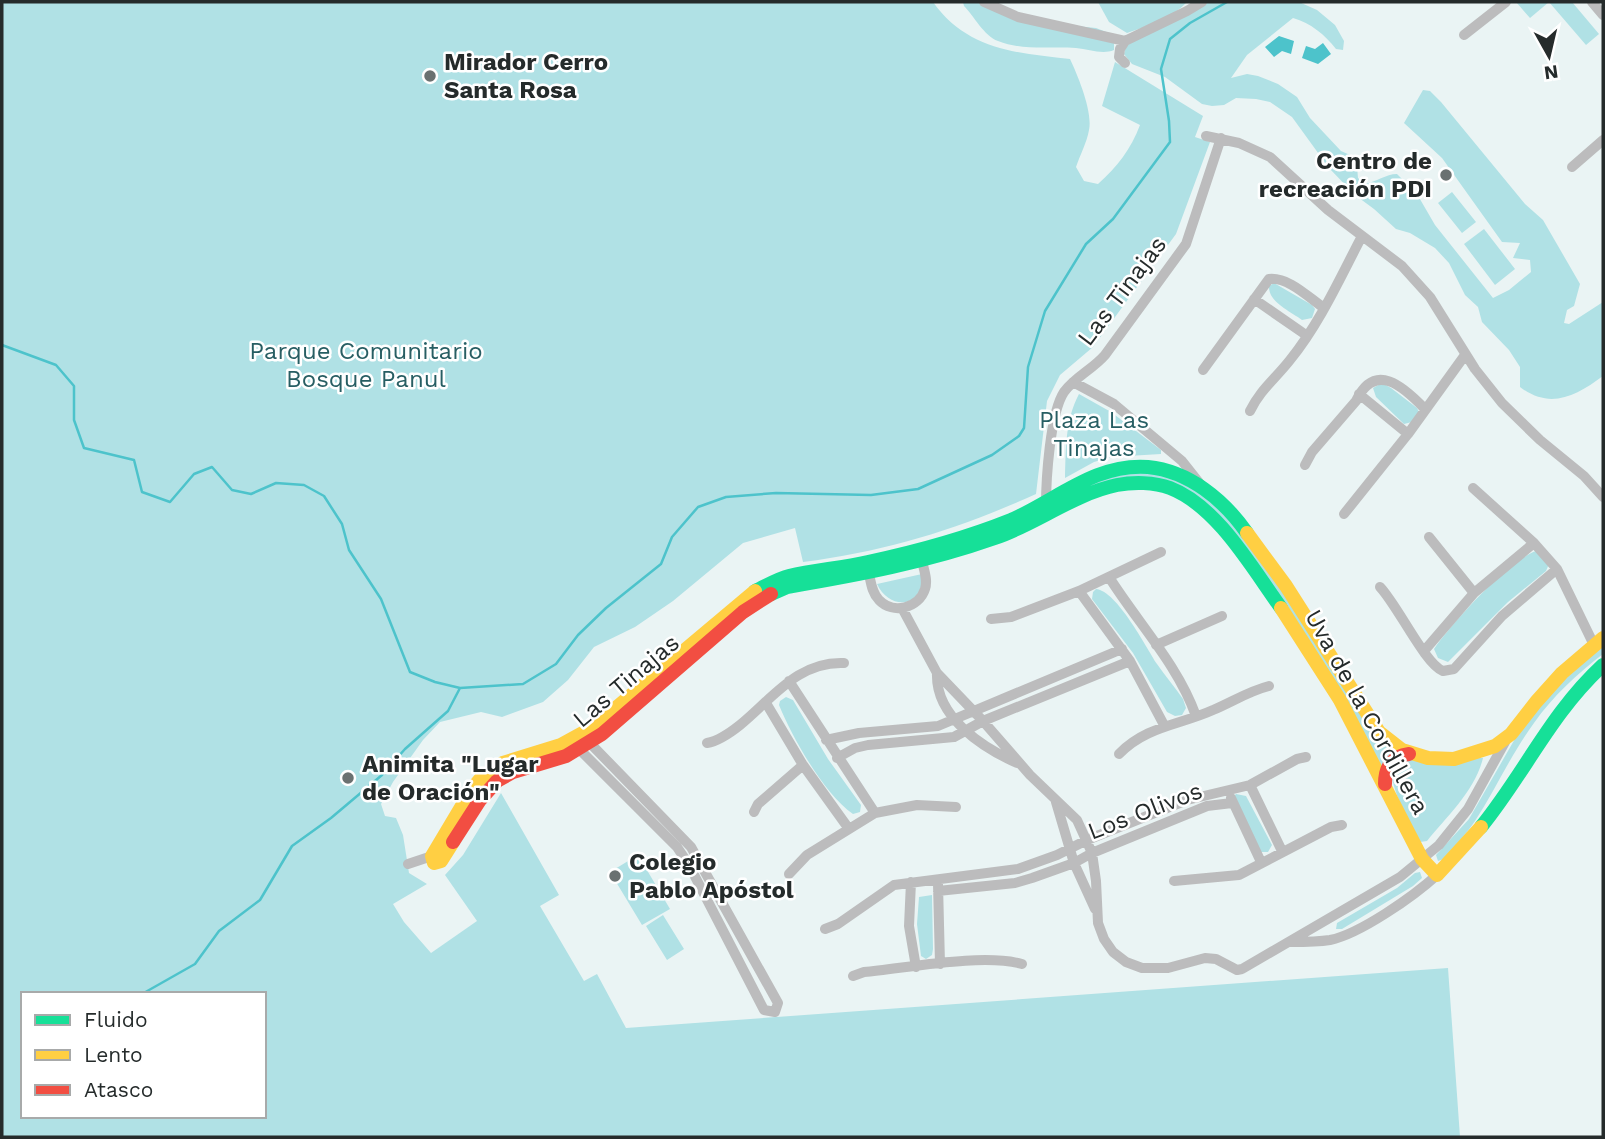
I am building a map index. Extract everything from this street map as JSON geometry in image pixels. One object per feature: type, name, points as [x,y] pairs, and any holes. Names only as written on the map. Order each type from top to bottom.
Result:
[{"type":"street","points":[[984,2],[1018,17],[1125,41]]},
{"type":"street","points":[[1125,63],[1119,57],[1125,41],[1202,2]]},
{"type":"street","points":[[1464,35],[1506,2]]},
{"type":"street","points":[[1592,2],[1603,15]]},
{"type":"street","points":[[1206,135],[1250,147],[1270,157],[1328,211],[1392,257],[1421,286],[1465,355],[1513,416],[1576,468],[1603,498]]},
{"type":"street","name":"Las Tinajas","points":[[1046,509],[1055,412],[1063,393],[1105,355],[1181,252],[1192,229],[1221,138]]},
{"type":"street","points":[[1572,166],[1603,140]]},
{"type":"street","points":[[1250,411],[1257,396],[1291,360],[1324,308],[1362,236]]},
{"type":"street","points":[[1203,370],[1269,279],[1277,278],[1287,282],[1324,308]]},
{"type":"street","points":[[1254,299],[1306,335]]},
{"type":"street","points":[[1343,514],[1408,434],[1465,355]]},
{"type":"street","points":[[1305,465],[1312,452],[1359,394],[1369,382],[1377,378],[1387,379],[1425,409]]},
{"type":"street","name":"Uva de la Cordillera","points":[[1073,382],[1114,404],[1182,461],[1203,487],[1244,528],[1286,586],[1378,732],[1396,747],[1428,760],[1469,756],[1505,742]]},
{"type":"street","points":[[1359,394],[1408,434]]},
{"type":"street","points":[[1158,441],[1164,455],[1158,469]]},
{"type":"street","name":"Uva de la Cordillera","points":[[1046,509],[1088,477],[1104,471],[1136,467],[1158,469],[1180,475],[1203,487]]},
{"type":"street","name":"Uva de la Cordillera","points":[[1046,509],[1127,483],[1159,485],[1199,504],[1222,527],[1286,614],[1321,668],[1385,784],[1422,859],[1437,874]]},
{"type":"street","points":[[902,608],[937,673],[1056,802],[1066,807],[1077,820],[1092,853],[1097,881],[1100,931],[1119,958],[1134,966],[1160,970],[1205,958],[1216,959],[1231,968],[1242,969],[1390,884],[1439,845],[1468,809],[1505,742],[1540,697],[1564,671],[1598,642],[1557,569],[1534,543],[1473,488]]},
{"type":"street","name":"Las Tinajas","points":[[432,856],[435,863],[441,861],[480,800],[497,781],[513,772],[550,761],[656,689],[763,597],[799,584],[869,574],[922,561],[993,539],[1046,509]]},
{"type":"street","name":"Las Tinajas","points":[[580,741],[739,601],[762,587],[798,574],[869,562],[933,546],[1046,509]]},
{"type":"street","points":[[1429,537],[1474,593]]},
{"type":"street","points":[[1424,651],[1474,593],[1534,543]]},
{"type":"street","points":[[991,620],[1011,617],[1079,591],[1161,552]]},
{"type":"street","points":[[869,574],[873,591],[879,601],[887,606],[902,608],[915,603],[923,592],[926,584],[922,561]]},
{"type":"street","points":[[1380,587],[1391,598],[1432,664],[1443,671],[1454,669],[1502,616],[1557,569]]},
{"type":"street","points":[[1109,577],[1190,699],[1196,716]]},
{"type":"street","points":[[1079,591],[1130,661],[1164,725]]},
{"type":"street","points":[[1156,645],[1222,616]]},
{"type":"street","points":[[826,740],[859,733],[938,726],[1122,649]]},
{"type":"street","points":[[837,758],[855,748],[954,737],[984,721],[1130,661]]},
{"type":"street","points":[[707,743],[715,742],[732,732],[789,681],[815,666],[844,663]]},
{"type":"street","points":[[1289,942],[1329,940],[1347,933],[1403,901],[1437,874],[1473,838],[1567,701],[1603,665]]},
{"type":"street","points":[[937,673],[936,687],[953,718],[992,752],[1022,765]]},
{"type":"street","points":[[789,681],[875,813]]},
{"type":"street","points":[[1119,754],[1127,745],[1164,725],[1187,721],[1269,685]]},
{"type":"street","points":[[766,703],[803,765],[849,829]]},
{"type":"street","points":[[580,741],[691,847],[778,1003],[775,1012],[764,1010],[683,855],[580,741]]},
{"type":"street","points":[[1385,784],[1388,765],[1397,757],[1409,754]]},
{"type":"street","name":"Los Olivos","points":[[825,929],[838,924],[894,885],[1018,869],[1187,800],[1250,785],[1297,759],[1306,757]]},
{"type":"street","points":[[754,812],[758,804],[803,765]]},
{"type":"street","points":[[1250,785],[1282,851]]},
{"type":"street","points":[[1228,790],[1261,862]]},
{"type":"street","points":[[1056,802],[1074,863],[1097,915]]},
{"type":"street","name":"Los Olivos","points":[[939,891],[1015,883],[1074,863],[1092,853],[1207,806],[1232,803]]},
{"type":"street","points":[[789,874],[807,855],[875,813],[917,805],[956,807]]},
{"type":"street","points":[[1174,881],[1239,874],[1331,827],[1342,825]]},
{"type":"street","points":[[408,864],[432,856]]},
{"type":"street","points":[[937,878],[940,964]]},
{"type":"street","points":[[911,882],[909,926],[916,967]]},
{"type":"street","points":[[853,976],[864,972],[940,964],[1008,960],[1022,964]]},
{"type":"green space","name":"Parque Comunitario Bosque Panul","points":[[2,2],[933,2],[946,18],[977,40],[1012,51],[1070,59],[1081,84],[1090,122],[1076,167],[1084,181],[1098,184],[1105,178],[1128,150],[1140,125],[1102,106],[1115,62],[1203,116],[1195,137],[1210,142],[1176,234],[1093,347],[1060,375],[1047,401],[1036,494],[951,528],[865,552],[803,562],[795,528],[743,543],[673,601],[635,627],[594,647],[568,680],[543,702],[502,717],[481,712],[440,722],[423,740],[381,804],[385,816],[396,818],[403,835],[409,873],[427,884],[393,904],[404,922],[431,953],[477,921],[445,875],[463,855],[501,793],[559,895],[540,906],[584,981],[597,974],[626,1028],[1448,968],[1460,1137],[2,1137]]},
{"type":"green space","points":[[963,2],[986,2],[994,8],[1066,25],[1096,28],[1114,35],[1114,50],[1100,52],[1076,48],[1027,47],[998,41],[988,35]]},
{"type":"green space","points":[[1098,2],[1187,2],[1167,17],[1127,33],[1109,22]]},
{"type":"green space","points":[[1209,2],[1299,2],[1317,10],[1335,25],[1344,41],[1343,50],[1336,49],[1312,26],[1293,18],[1247,55],[1231,78],[1247,74],[1258,76],[1278,84],[1297,97],[1310,118],[1341,151],[1350,155],[1357,166],[1358,178],[1365,184],[1397,174],[1417,194],[1435,225],[1493,298],[1509,290],[1531,272],[1530,260],[1513,258],[1520,243],[1502,242],[1442,158],[1404,123],[1423,90],[1430,91],[1525,204],[1543,220],[1580,284],[1574,306],[1567,310],[1564,323],[1569,324],[1603,302],[1603,376],[1563,398],[1542,398],[1520,387],[1520,367],[1509,350],[1482,322],[1478,307],[1465,295],[1449,263],[1435,248],[1410,233],[1396,229],[1355,195],[1329,168],[1292,117],[1270,102],[1256,99],[1236,98],[1224,105],[1202,104],[1165,77],[1132,64],[1124,54],[1127,43]]},
{"type":"green space","points":[[1516,2],[1549,2],[1530,18]]},
{"type":"green space","points":[[1549,2],[1572,2],[1599,34],[1586,45]]},
{"type":"green space","points":[[1452,192],[1476,222],[1462,233],[1438,203]]},
{"type":"green space","points":[[1484,229],[1515,269],[1495,285],[1464,244]]},
{"type":"green space","points":[[1274,283],[1312,305],[1315,309],[1312,318],[1302,320],[1276,301],[1269,286]]},
{"type":"green space","points":[[1382,383],[1417,408],[1419,412],[1412,422],[1404,424],[1376,397],[1373,388]]},
{"type":"green space","name":"Plaza Las Tinajas","points":[[1079,394],[1111,412],[1161,450],[1161,454],[1111,457],[1094,462],[1065,478],[1069,424]]},
{"type":"green space","points":[[1131,472],[1168,475],[1192,486],[1233,522],[1395,751],[1381,767],[1250,557],[1164,483],[1060,501],[1095,481]]},
{"type":"green space","points":[[1536,551],[1549,564],[1546,571],[1508,602],[1448,662],[1438,658],[1434,649],[1467,609],[1511,567]]},
{"type":"green space","points":[[922,574],[922,585],[918,593],[906,602],[890,599],[877,584]]},
{"type":"green space","points":[[1096,589],[1104,592],[1122,609],[1183,699],[1186,708],[1182,715],[1175,716],[1167,712],[1133,653],[1092,599]]},
{"type":"green space","points":[[1603,645],[1603,654],[1566,686],[1541,713],[1518,747],[1483,809],[1444,859],[1438,861],[1436,855],[1469,819],[1520,730],[1550,691]]},
{"type":"green space","points":[[786,697],[793,700],[828,759],[861,805],[860,812],[853,814],[842,805],[810,764],[779,705]]},
{"type":"green space","points":[[1483,758],[1474,781],[1460,802],[1427,841],[1420,842],[1394,787],[1392,772],[1395,766],[1403,759]]},
{"type":"green space","points":[[1234,796],[1246,796],[1272,845],[1268,852],[1261,852]]},
{"type":"green space","points":[[638,855],[670,909],[642,925],[610,872]]},
{"type":"green space","points":[[1420,872],[1422,878],[1413,886],[1342,929],[1336,929],[1337,923]]},
{"type":"green space","points":[[932,895],[933,949],[932,955],[926,959],[921,956],[917,924],[919,897]]},
{"type":"green space","points":[[663,915],[684,949],[667,960],[646,926]]},
{"type":"water","points":[[1279,36],[1294,41],[1291,54],[1282,51],[1274,57],[1265,47]]},
{"type":"water","points":[[1323,43],[1331,54],[1318,64],[1302,58],[1306,46],[1315,49]]},
{"type":"waterway","points":[[2,345],[56,365],[74,386],[74,420],[84,448],[134,460],[142,492],[170,502],[194,474],[212,467],[232,490],[251,494],[276,483],[304,485],[324,496],[342,524],[349,550],[381,599],[410,672],[460,688],[523,684],[556,664],[578,635],[606,608],[661,564],[672,537],[698,507],[726,497],[776,493],[871,495],[918,489],[992,455],[1019,436],[1024,428],[1028,367],[1045,311],[1086,244],[1113,219],[1170,142],[1161,69],[1170,39],[1190,23],[1227,2]]},
{"type":"waterway","points":[[146,992],[195,964],[219,931],[260,900],[292,846],[331,818],[382,775],[405,749],[448,711],[460,688]]},
{"type":"traffic: fast","points":[[755,591],[789,576],[886,558],[976,533],[1028,512],[1093,477],[1129,467],[1163,470],[1191,481],[1228,509],[1247,533]]},
{"type":"traffic: fast","points":[[771,594],[787,587],[892,567],[969,547],[1010,532],[1101,489],[1144,483],[1170,488],[1203,509],[1246,557],[1281,608]]},
{"type":"traffic: fast","points":[[1481,827],[1568,703],[1603,665]]},
{"type":"traffic: slow","points":[[1247,533],[1286,586],[1379,732],[1402,750],[1428,758],[1454,759],[1495,746],[1511,734],[1562,673],[1603,638]]},
{"type":"traffic: slow","points":[[453,842],[441,861],[434,863],[432,856],[482,777],[503,763],[561,745],[592,728],[755,591]]},
{"type":"traffic: slow","points":[[1281,608],[1340,700],[1422,859],[1437,875],[1481,827]]},
{"type":"traffic: jam","points":[[453,842],[480,800],[497,781],[513,772],[566,756],[602,734],[743,612],[771,594]]},
{"type":"traffic: jam","points":[[1385,784],[1386,772],[1391,763],[1398,757],[1409,754]]},
{"type":"place","name":"Mirador Cerro Santa Rosa","points":[[430,76]]},
{"type":"place","name":"Centro de recreación PDI","points":[[1446,175]]},
{"type":"place","name":"Animita \"Lugar de Oración\"","points":[[348,778]]},
{"type":"place","name":"Colegio Pablo Apóstol","points":[[615,876]]}]
